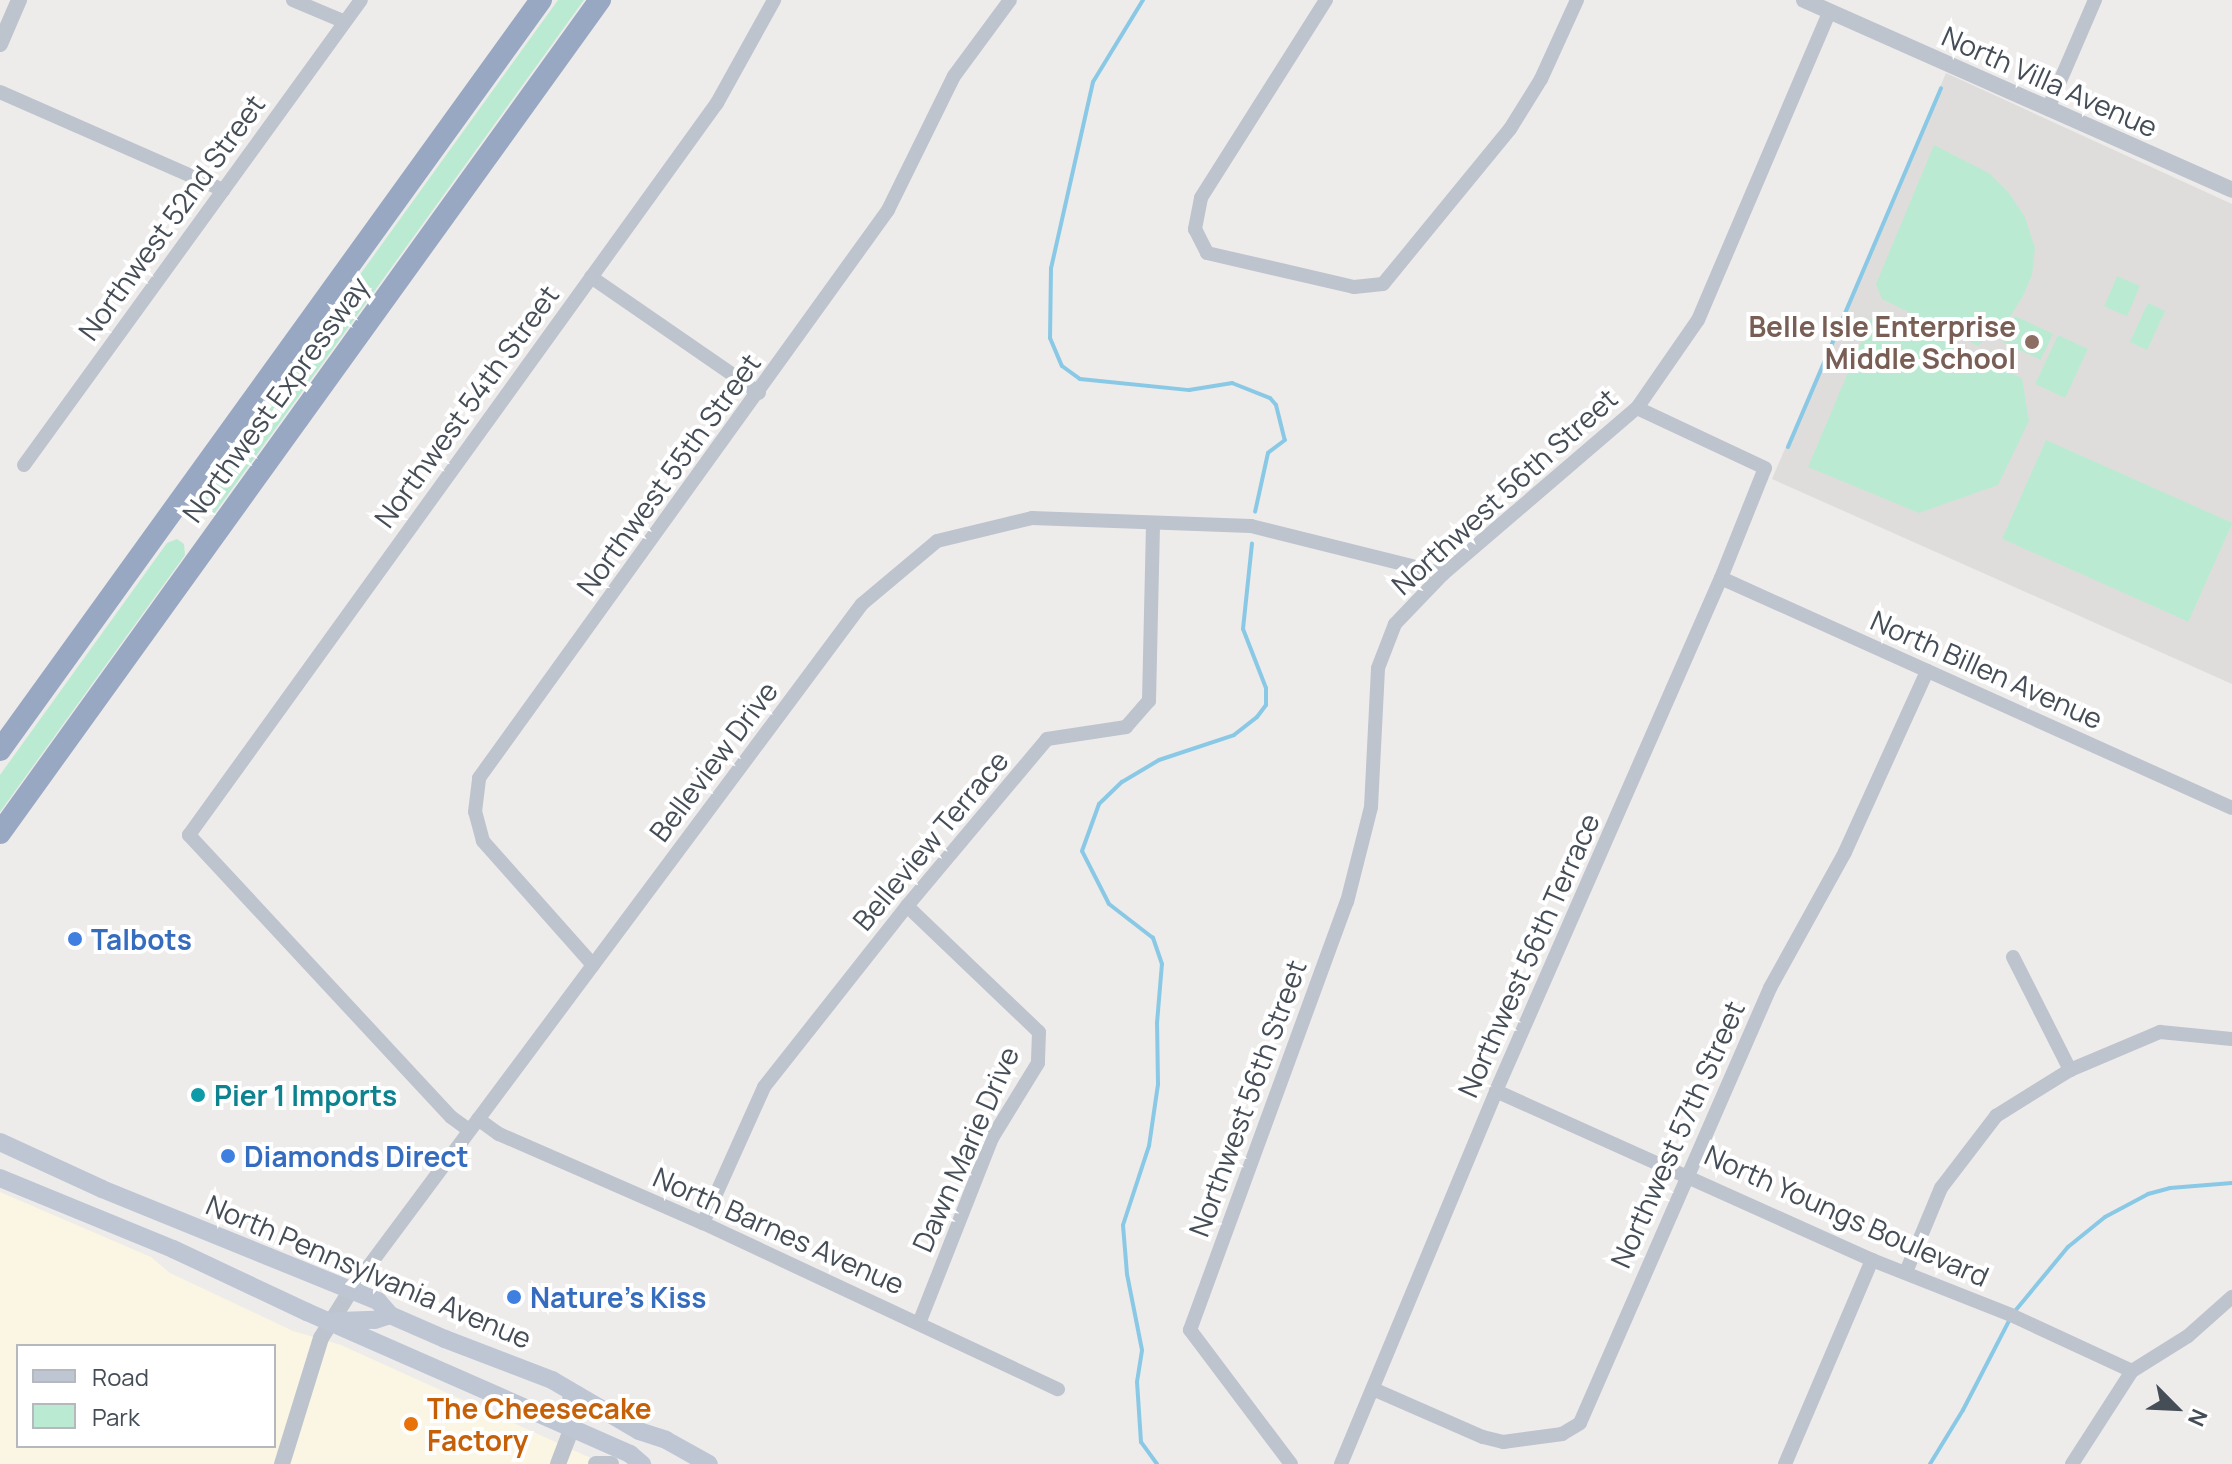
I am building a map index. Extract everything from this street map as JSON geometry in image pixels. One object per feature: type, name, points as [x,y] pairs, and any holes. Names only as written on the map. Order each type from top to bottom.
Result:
[{"type":"highway","name":"Northwest Expressway","points":[[0,750],[541,0]]},
{"type":"highway","name":"Northwest Expressway","points":[[0,833],[600,0]]},
{"type":"main road","name":"North Pennsylvania Avenue","points":[[0,1142],[102,1189],[351,1290],[380,1303],[390,1315],[530,1371],[709,1464]]},
{"type":"main road","name":"North Pennsylvania Avenue","points":[[0,1178],[173,1249],[630,1454],[642,1464]]},
{"type":"main road","points":[[331,1322],[375,1320],[390,1315]]},
{"type":"street","points":[[0,44],[19,0]]},
{"type":"street","points":[[293,0],[345,22]]},
{"type":"street","name":"Northwest 52nd Street","points":[[24,465],[361,0]]},
{"type":"street","name":"Northwest 54th Street","points":[[189,835],[717,103],[774,0]]},
{"type":"street","name":"Northwest 55th Street","points":[[593,965],[483,841],[475,812],[479,778],[888,210],[954,76],[1010,0]]},
{"type":"street","points":[[1326,0],[1201,198],[1195,229],[1207,253],[1354,287],[1383,284],[1510,129],[1541,79],[1577,0]]},
{"type":"street","name":"North Villa Avenue","points":[[1804,0],[2232,190]]},
{"type":"street","points":[[2048,109],[2095,0]]},
{"type":"street","name":"Northwest 56th Street","points":[[1291,1464],[1190,1330],[1347,902],[1371,807],[1378,668],[1395,624],[1443,574],[1637,408],[1698,320],[1830,11]]},
{"type":"street","points":[[0,92],[223,190]]},
{"type":"street","points":[[591,277],[759,393]]},
{"type":"street","name":"Northwest 56th Terrace","points":[[1341,1464],[1496,1091],[1721,578],[1765,468],[1637,408]]},
{"type":"street","name":"Belleview Drive","points":[[282,1464],[321,1338],[351,1290],[862,604],[937,541],[1032,518],[1251,526],[1443,574]]},
{"type":"street","name":"Belleview Terrace","points":[[703,1223],[764,1087],[907,906],[1047,739],[1126,727],[1149,701],[1153,523]]},
{"type":"street","name":"North Billen Avenue","points":[[1721,578],[2232,808]]},
{"type":"street","name":"Northwest 57th Street","points":[[1373,1389],[1483,1437],[1503,1442],[1562,1434],[1580,1423],[1770,988],[1845,852],[1927,671]]},
{"type":"street","name":"North Barnes Avenue","points":[[189,835],[451,1117],[499,1134],[703,1223],[1058,1389]]},
{"type":"street","name":"Dawn Marie Drive","points":[[907,906],[1039,1032],[1038,1063],[992,1138],[919,1323]]},
{"type":"street","points":[[2013,957],[2070,1070]]},
{"type":"street","points":[[1906,1272],[1941,1188],[1996,1116],[2070,1070],[2160,1032],[2232,1039]]},
{"type":"street","name":"North Youngs Boulevard","points":[[1496,1091],[1687,1174],[1872,1260],[1997,1309],[2132,1371]]},
{"type":"street","points":[[1785,1464],[1872,1260]]},
{"type":"street","points":[[2076,1463],[2132,1371],[2188,1336],[2232,1297]]},
{"type":"street","points":[[558,1464],[572,1428],[570,1392]]},
{"type":"street","points":[[596,1464],[611,1464]]},
{"type":"shaded area","name":"Belle Isle Enterprise Middle School","points":[[1946,73],[2232,204],[2232,684],[1772,479]]},
{"type":"shaded area","points":[[0,1192],[151,1257],[170,1273],[293,1331],[341,1345],[604,1464],[0,1464]]},
{"type":"green space","points":[[558,0],[584,0],[214,514],[202,516],[195,507],[196,502]]},
{"type":"green space","points":[[1934,145],[1989,173],[2009,193],[2025,217],[2035,248],[2032,275],[2023,296],[2010,317],[1978,346],[1882,299],[1876,284]]},
{"type":"green space","points":[[2117,276],[2140,286],[2127,316],[2104,306]]},
{"type":"green space","points":[[2148,303],[2165,311],[2147,350],[2130,342]]},
{"type":"green space","points":[[1886,315],[2022,378],[2029,421],[1998,485],[1919,513],[1808,467],[1871,318]]},
{"type":"green space","points":[[2015,316],[2053,334],[2041,360],[2003,342]]},
{"type":"green space","points":[[2058,335],[2088,349],[2065,398],[2035,384]]},
{"type":"green space","points":[[2046,440],[2232,523],[2188,622],[2002,539]]},
{"type":"green space","points":[[177,539],[184,544],[185,555],[0,812],[0,775],[167,543]]},
{"type":"waterway","points":[[1143,0],[1093,82],[1051,268],[1050,338],[1062,366],[1080,379],[1189,390],[1232,383],[1270,398],[1276,405],[1285,440],[1268,453],[1255,512]]},
{"type":"waterway","points":[[1788,447],[1941,88]]},
{"type":"waterway","points":[[1157,1464],[1141,1442],[1137,1382],[1142,1350],[1127,1274],[1123,1225],[1149,1146],[1158,1084],[1157,1023],[1162,964],[1153,938],[1109,904],[1082,851],[1099,804],[1122,782],[1159,760],[1234,735],[1257,717],[1266,705],[1266,688],[1243,629],[1252,543]]},
{"type":"waterway","points":[[2015,1311],[2068,1247],[2105,1217],[2148,1194],[2170,1188],[2232,1183]]},
{"type":"waterway","points":[[1930,1464],[1963,1410],[2010,1319]]},
{"type":"place","name":"Belle Isle Enterprise Middle School","points":[[2032,342]]},
{"type":"place","name":"Talbots","points":[[75,939]]},
{"type":"place","name":"Pier 1 Imports","points":[[198,1095]]},
{"type":"place","name":"Diamonds Direct","points":[[228,1156]]},
{"type":"place","name":"Nature's Kiss","points":[[514,1297]]},
{"type":"place","name":"The Cheesecake Factory","points":[[411,1424]]}]
